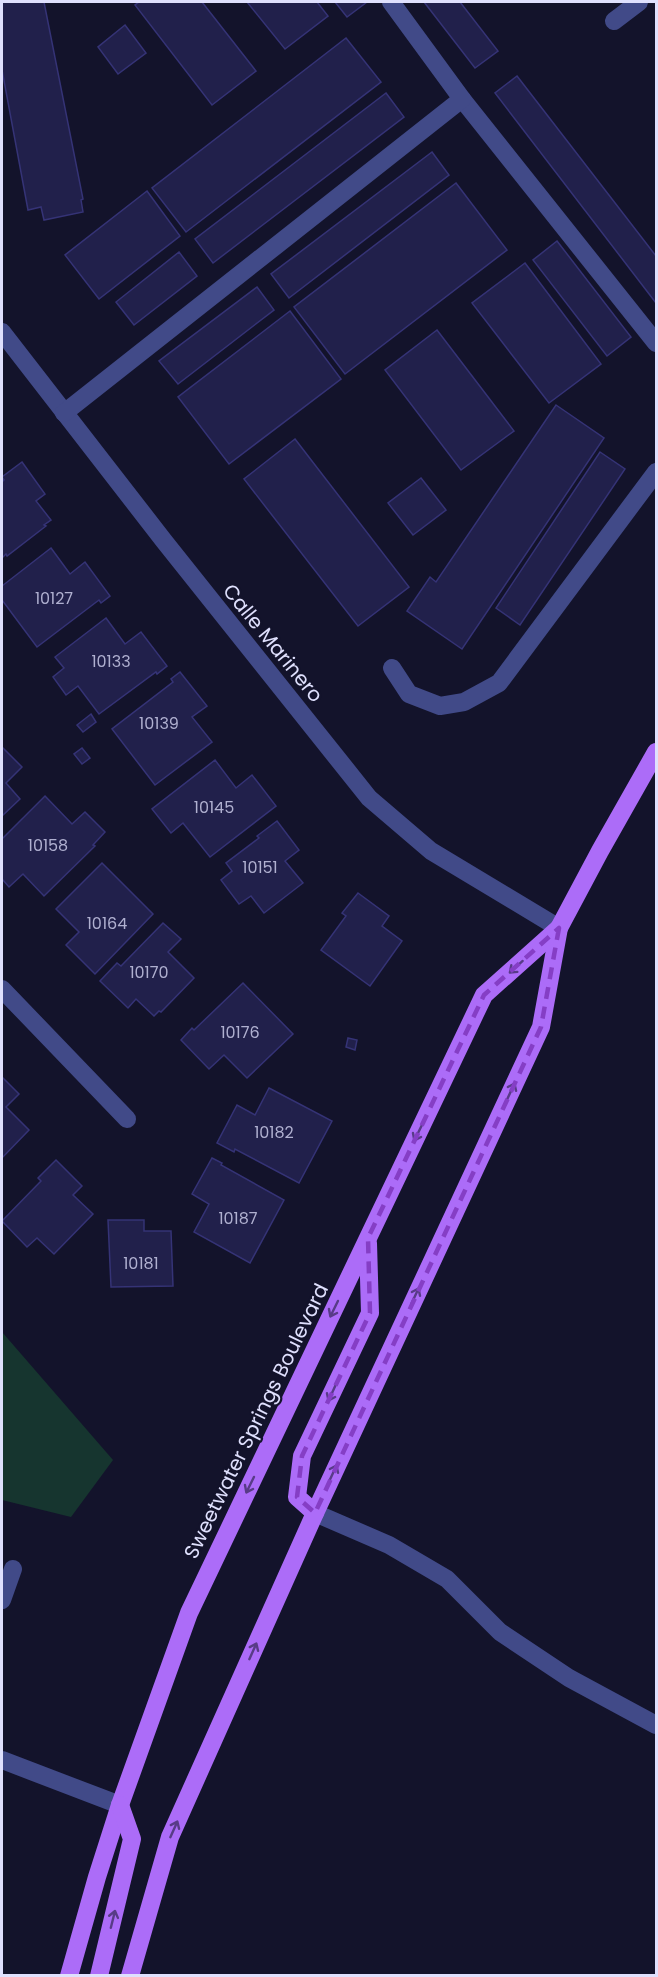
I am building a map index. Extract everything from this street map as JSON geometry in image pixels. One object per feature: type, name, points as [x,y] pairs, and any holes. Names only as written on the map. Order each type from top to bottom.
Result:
[{"type":"main road","name":"Sweetwater Springs Boulevard","points":[[130,1976],[170,1837],[315,1513],[541,1027],[559,928],[600,850],[657,752]]},
{"type":"main road","name":"Sweetwater Springs Boulevard","points":[[69,1976],[120,1805],[189,1612],[484,995],[559,928]]},
{"type":"main road","points":[[315,1513],[297,1497],[302,1456],[370,1312],[368,1238]]},
{"type":"main road","points":[[99,1976],[132,1839],[120,1805]]},
{"type":"street","points":[[391,2],[462,99],[657,343]]},
{"type":"street","points":[[614,21],[639,2]]},
{"type":"street","points":[[64,413],[462,99]]},
{"type":"street","name":"Calle Marinero","points":[[2,332],[164,541],[369,798],[431,851],[559,928]]},
{"type":"street","points":[[392,668],[409,694],[440,706],[464,702],[499,683],[657,472]]},
{"type":"street","points":[[2,989],[127,1119]]},
{"type":"street","points":[[315,1513],[389,1545],[447,1579],[500,1632],[569,1678],[657,1725]]},
{"type":"street","points":[[2,1600],[13,1569]]},
{"type":"street","points":[[2,1760],[120,1805]]},
{"type":"highlighted area","points":[[559,928],[541,1027],[315,1513],[297,1497],[302,1456],[370,1313],[368,1238],[484,995]]},
{"type":"green space","points":[[2,1332],[113,1460],[71,1517],[2,1500]]},
{"type":"building","points":[[2,2],[44,2],[83,199],[81,200],[83,212],[44,220],[41,207],[28,210],[2,70]]},
{"type":"building","points":[[139,2],[202,2],[256,71],[212,105],[135,5]]},
{"type":"building","points":[[247,2],[317,2],[328,16],[285,49]]},
{"type":"building","points":[[335,2],[367,2],[347,17]]},
{"type":"building","points":[[424,2],[460,2],[498,51],[475,68]]},
{"type":"building","points":[[125,25],[146,53],[118,74],[98,47]]},
{"type":"building","points":[[346,38],[381,82],[186,232],[152,188]]},
{"type":"building","points":[[517,76],[656,256],[656,303],[495,93]]},
{"type":"building","points":[[386,93],[404,117],[213,263],[195,239]]},
{"type":"building","points":[[432,152],[449,175],[289,298],[271,274]]},
{"type":"building","points":[[456,183],[507,250],[345,374],[294,307]]},
{"type":"building","points":[[147,191],[180,236],[99,299],[65,255]]},
{"type":"building","points":[[557,241],[631,337],[607,356],[533,260]]},
{"type":"building","points":[[179,252],[197,276],[134,325],[116,302]]},
{"type":"building","points":[[525,263],[601,364],[549,403],[472,303]]},
{"type":"building","points":[[257,287],[274,310],[178,384],[159,361]]},
{"type":"building","points":[[290,311],[341,379],[229,464],[178,397]]},
{"type":"building","points":[[437,330],[514,431],[461,470],[385,370]]},
{"type":"building","points":[[556,405],[604,438],[462,649],[407,611],[430,577],[436,582]]},
{"type":"building","points":[[295,439],[409,587],[358,626],[244,479]]},
{"type":"building","points":[[600,452],[625,469],[520,625],[496,608]]},
{"type":"building","points":[[22,462],[45,494],[36,501],[51,520],[2,558],[2,482],[4,480],[2,477]]},
{"type":"building","points":[[421,478],[446,510],[413,535],[388,503]]},
{"type":"building","points":[[51,548],[70,574],[85,562],[110,596],[101,603],[99,600],[37,647],[2,600],[2,586]]},
{"type":"building","points":[[106,618],[125,644],[141,632],[167,666],[99,714],[78,686],[66,695],[53,677],[64,668],[55,657]]},
{"type":"building","points":[[180,672],[207,706],[192,717],[212,742],[155,785],[112,729],[173,682],[171,679]]},
{"type":"building","points":[[91,714],[96,722],[83,732],[77,725]]},
{"type":"building","points":[[2,747],[22,767],[6,783],[20,799],[2,816]]},
{"type":"building","points":[[82,748],[90,758],[82,764],[74,754]]},
{"type":"building","points":[[215,760],[236,788],[252,775],[276,806],[210,857],[183,823],[171,833],[152,809]]},
{"type":"building","points":[[45,796],[72,824],[85,812],[105,832],[93,845],[95,846],[44,896],[23,874],[9,887],[2,879],[2,839]]},
{"type":"building","points":[[277,821],[299,850],[285,861],[303,883],[264,913],[251,896],[239,904],[221,880],[232,871],[226,863]]},
{"type":"building","points":[[102,863],[153,914],[95,974],[66,945],[79,932],[56,909]]},
{"type":"building","points":[[358,893],[389,916],[382,926],[402,941],[370,986],[321,950],[346,916],[342,913]]},
{"type":"building","points":[[163,923],[181,939],[168,952],[194,978],[161,1012],[159,1011],[154,1016],[136,999],[128,1008],[100,981],[117,963],[121,966]]},
{"type":"building","points":[[243,983],[293,1034],[247,1078],[224,1055],[209,1069],[181,1040]]},
{"type":"building","points":[[348,1038],[357,1040],[355,1050],[346,1047]]},
{"type":"building","points":[[2,1077],[19,1094],[6,1107],[29,1130],[2,1158]]},
{"type":"building","points":[[269,1088],[332,1121],[299,1183],[235,1149],[234,1152],[217,1143],[237,1105],[255,1115]]},
{"type":"building","points":[[212,1158],[284,1200],[250,1263],[194,1232],[209,1204],[192,1194]]},
{"type":"building","points":[[56,1160],[82,1186],[73,1195],[93,1214],[54,1254],[37,1238],[27,1247],[2,1221],[41,1181],[38,1178]]},
{"type":"building","points":[[108,1220],[144,1220],[144,1231],[171,1231],[173,1286],[111,1287]]}]
